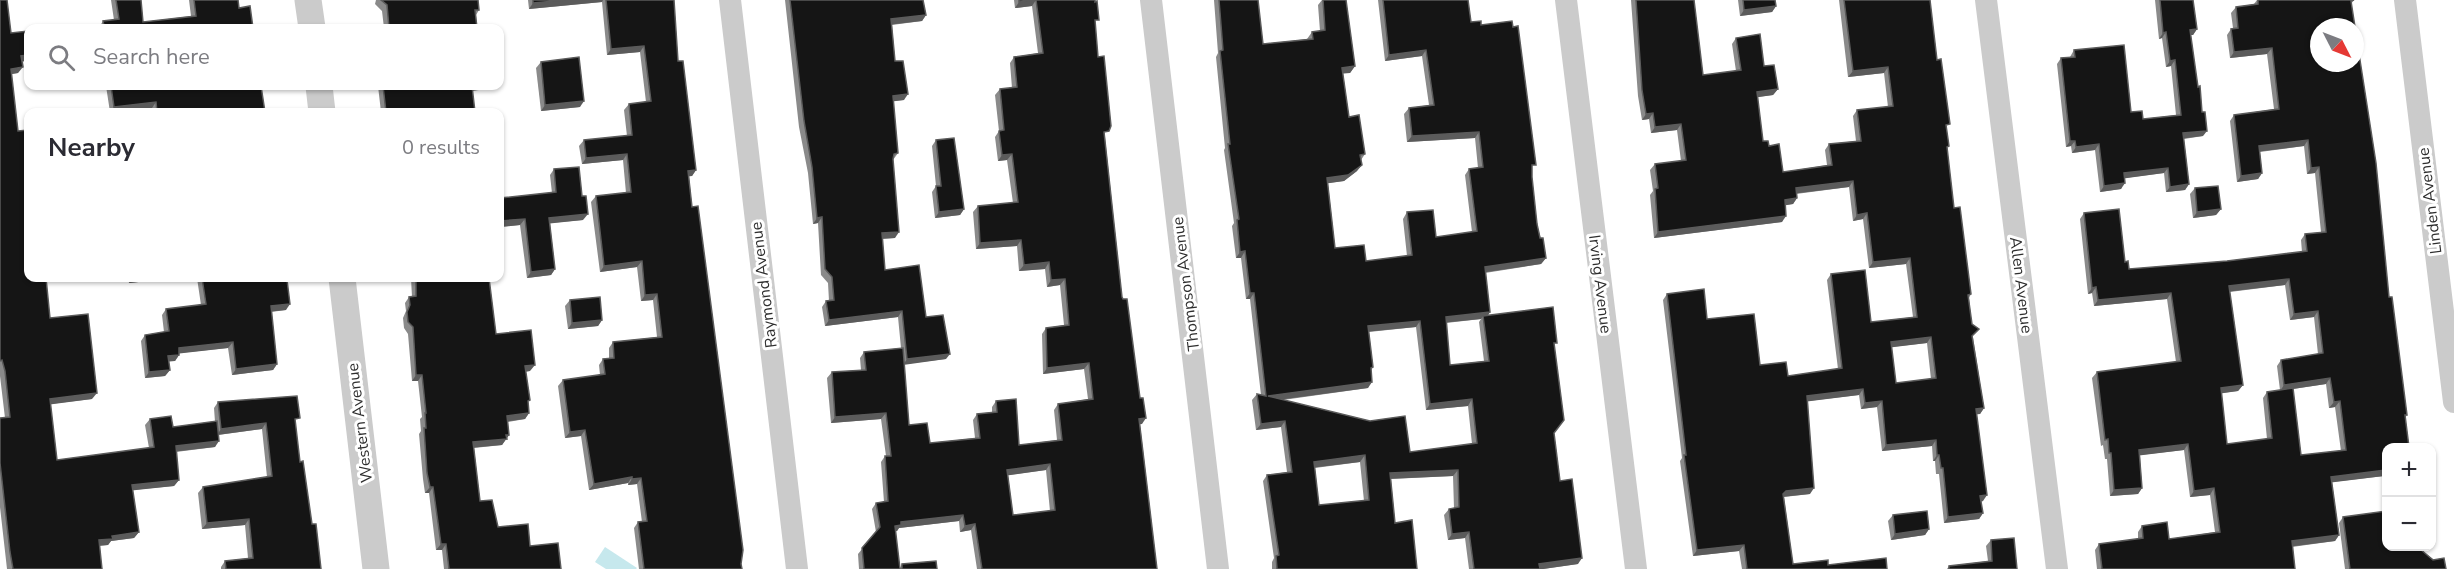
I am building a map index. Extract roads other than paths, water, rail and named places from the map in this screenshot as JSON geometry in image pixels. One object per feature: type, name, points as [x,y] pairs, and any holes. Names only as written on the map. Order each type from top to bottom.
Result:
[{"type":"street","points":[[308,0],[311,24]]},
{"type":"street","name":"Raymond Avenue","points":[[730,0],[797,569]]},
{"type":"street","name":"Thompson Avenue","points":[[1151,0],[1218,569]]},
{"type":"street","name":"Irving Avenue","points":[[1566,0],[1636,569]]},
{"type":"street","name":"Allen Avenue","points":[[1986,0],[2057,569]]},
{"type":"street","name":"Linden Avenue","points":[[2405,0],[2454,402]]},
{"type":"street","points":[[319,90],[322,108]]},
{"type":"street","name":"Western Avenue","points":[[342,282],[376,569]]},
{"type":"water","points":[[605,547],[637,568],[606,569],[595,562]]}]
